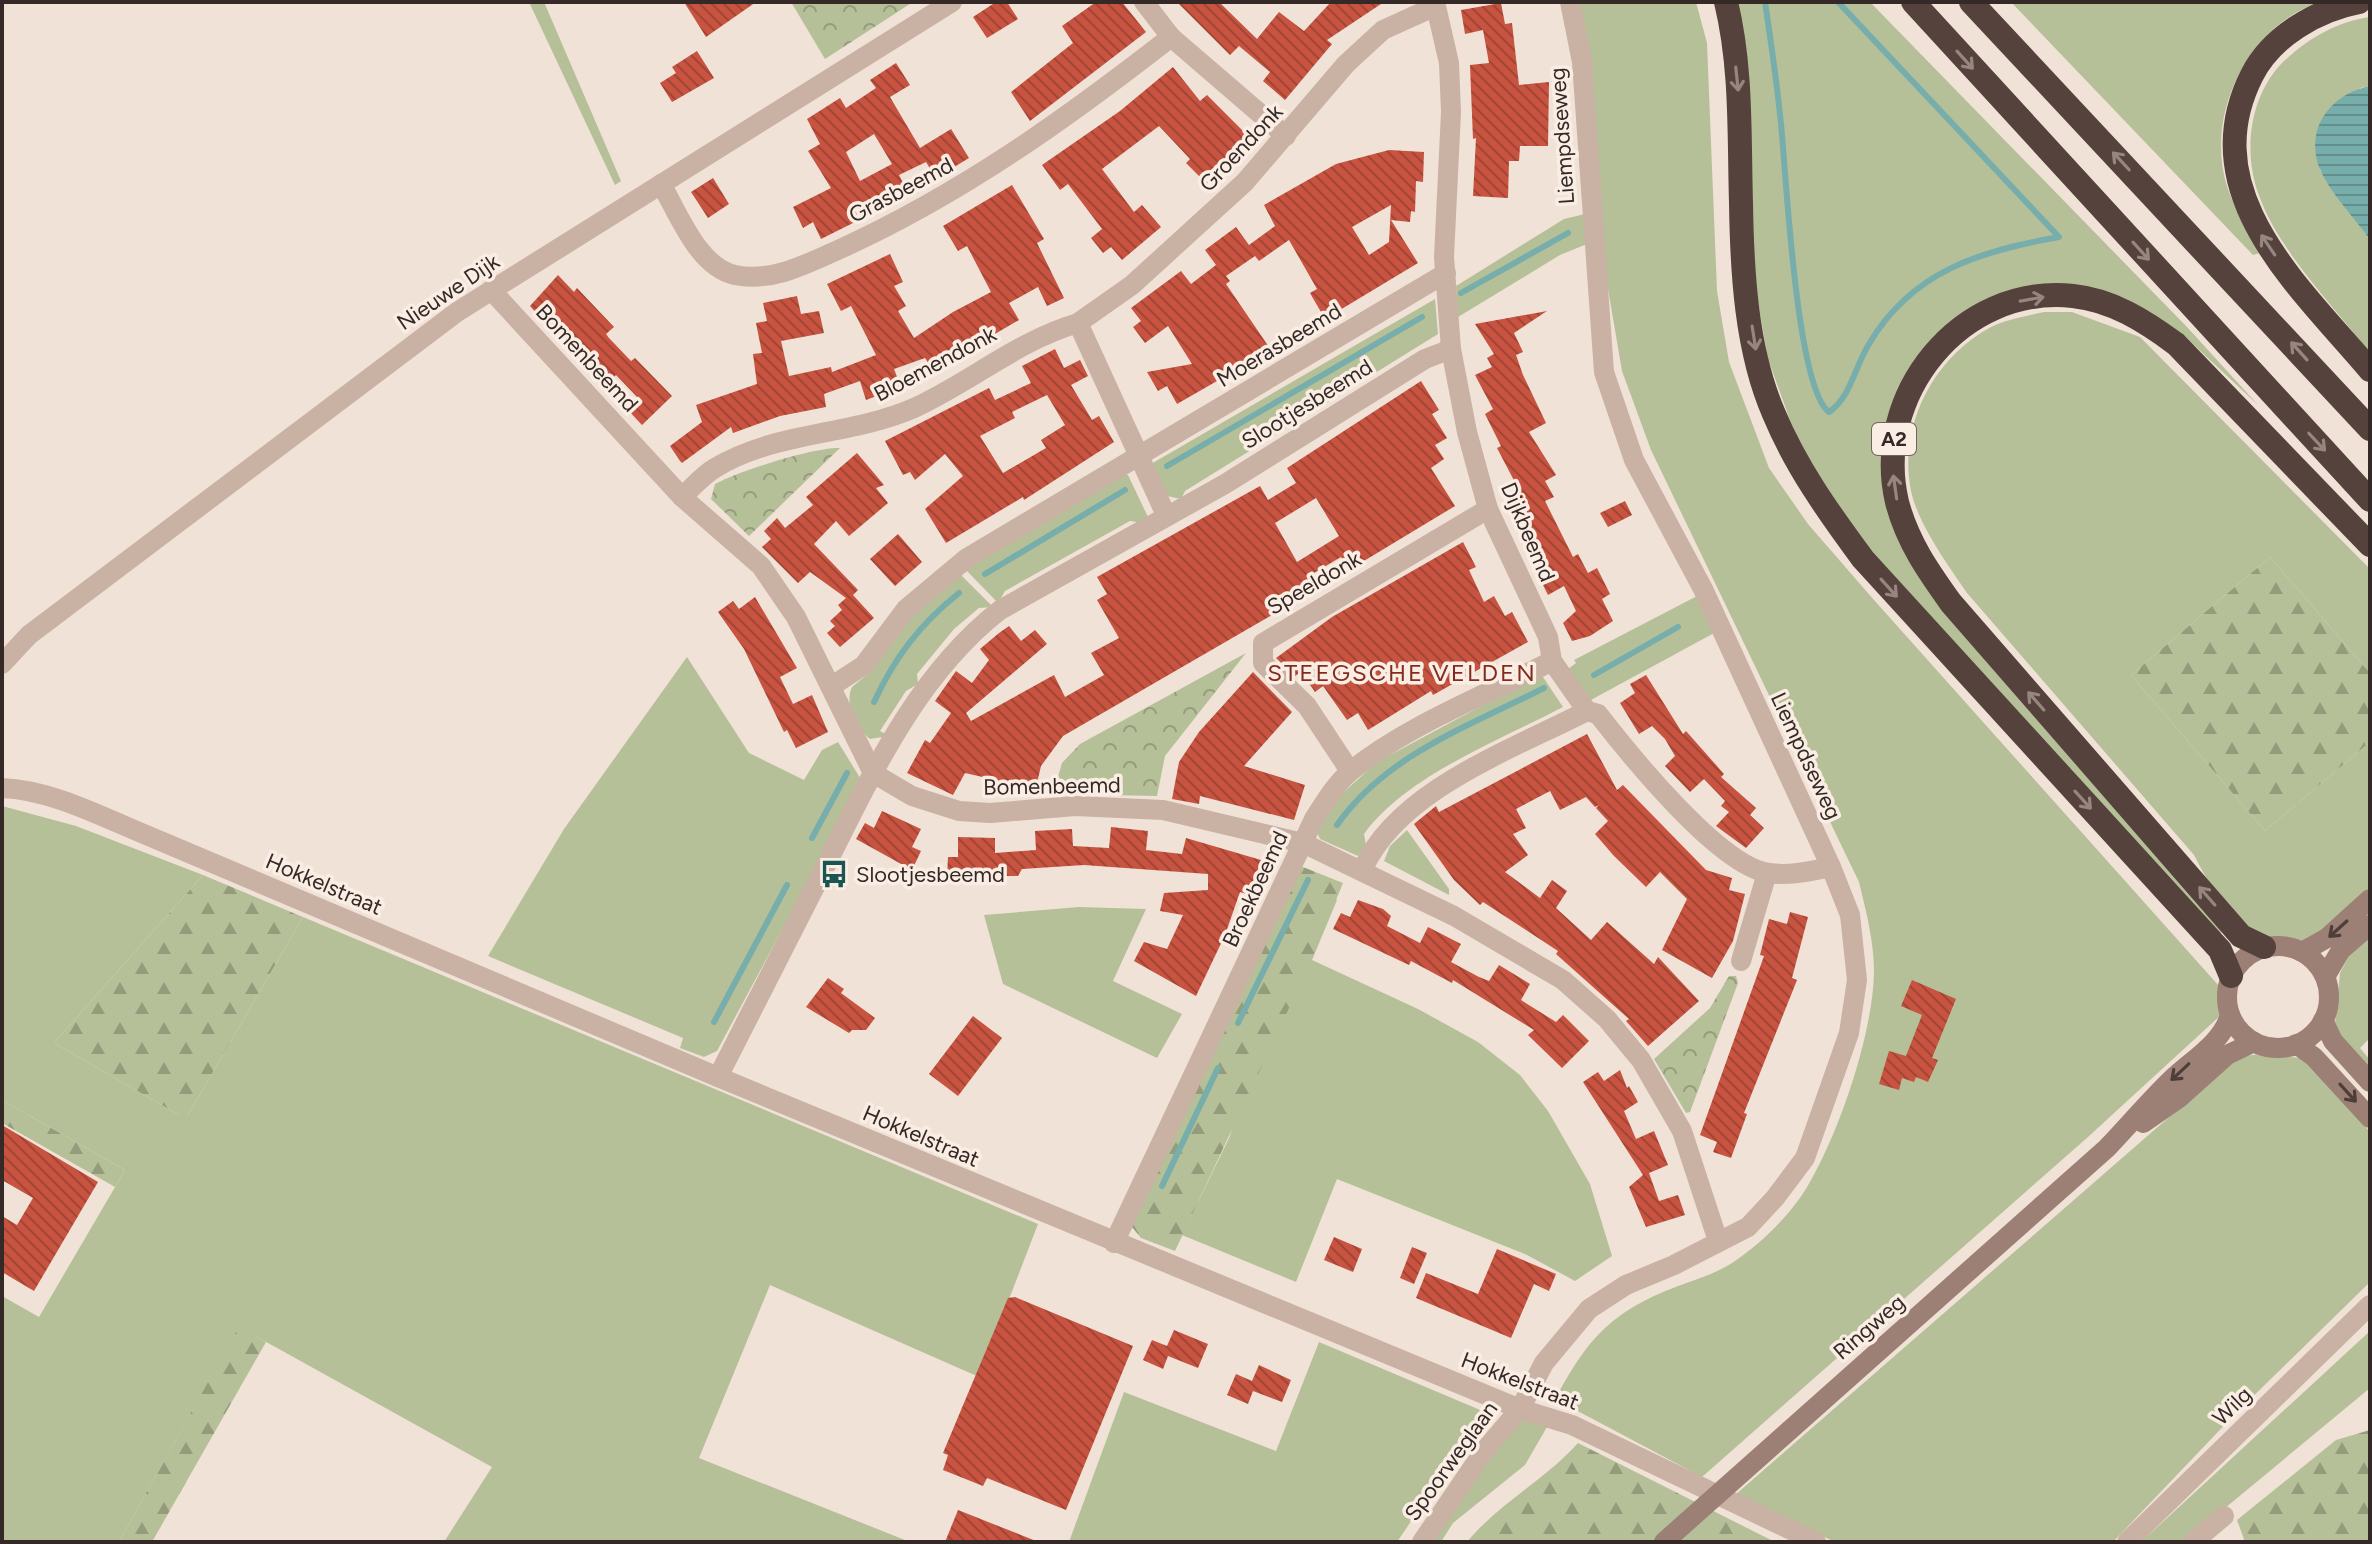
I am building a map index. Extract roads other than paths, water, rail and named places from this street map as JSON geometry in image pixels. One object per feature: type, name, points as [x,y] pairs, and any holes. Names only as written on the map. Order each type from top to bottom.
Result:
[{"type":"highway","points":[[1726,2],[1740,112],[1741,206],[1747,298],[1761,375],[1772,411],[1790,448],[1819,499],[1863,559],[2220,950],[2231,976]]},
{"type":"highway","points":[[1913,2],[2370,500]]},
{"type":"highway","points":[[1971,2],[2370,429]]},
{"type":"highway","points":[[2359,2],[2315,17],[2294,29],[2257,65],[2242,94],[2233,151],[2240,190],[2261,236],[2370,370]]},
{"type":"highway","name":"A2","points":[[2264,947],[2241,936],[1951,603],[1922,563],[1905,529],[1897,500],[1892,465],[1894,433],[1915,376],[1935,350],[1962,326],[2011,303],[2073,296],[2111,305],[2134,316],[2176,344],[2370,545]]},
{"type":"main road","points":[[2302,952],[2327,938],[2370,899]]},
{"type":"main road","points":[[2325,977],[2341,950],[2370,925]]},
{"type":"main road","points":[[2278,945],[2302,952],[2321,968],[2325,977],[2328,999],[2323,1020],[2317,1031],[2296,1044],[2271,1047],[2254,1042],[2243,1034],[2230,1015],[2228,988],[2231,976],[2250,954],[2264,947],[2278,945]]},
{"type":"main road","name":"Ringweg","points":[[1664,1542],[2107,1148],[2171,1080],[2215,1040],[2226,1027],[2230,1015]]},
{"type":"main road","points":[[2323,1020],[2333,1041],[2370,1082]]},
{"type":"main road","name":"Ringweg","points":[[2107,1148],[2179,1098],[2227,1055],[2254,1042]]},
{"type":"main road","points":[[2296,1044],[2326,1068],[2370,1118]]},
{"type":"street","name":"Nieuwe Dijk","points":[[2,664],[29,635],[388,362],[491,290],[952,2]]},
{"type":"street","points":[[1144,2],[1171,37],[1286,136]]},
{"type":"street","name":"Liempdseweg","points":[[1520,1409],[1544,1363],[1589,1309],[1626,1285],[1674,1265],[1748,1227],[1775,1198],[1805,1158],[1849,1033],[1857,980],[1850,915],[1831,867],[1703,589],[1634,460],[1604,372],[1582,62],[1570,2]]},
{"type":"street","name":"Groendonk","points":[[1078,323],[1132,285],[1245,182],[1346,64],[1383,30],[1435,4]]},
{"type":"street","name":"Dijkbeemd","points":[[1435,4],[1449,63],[1451,112],[1446,273],[1451,349],[1467,432],[1488,509],[1548,637],[1552,661],[1587,711],[1598,714],[1668,796],[1722,848],[1743,863],[1767,873]]},
{"type":"street","name":"Grasbeemd","points":[[661,184],[710,263],[735,275],[761,277],[797,268],[946,196],[1079,109],[1171,37]]},
{"type":"street","name":"Moerasbeemd","points":[[1137,457],[1446,273]]},
{"type":"street","name":"Bomenbeemd","points":[[491,290],[682,497],[761,566],[796,617],[873,773],[912,796],[959,811],[990,813],[1075,806],[1163,810],[1303,843],[1363,869],[1454,916],[1563,980],[1607,1019],[1641,1060],[1682,1131],[1718,1241]]},
{"type":"street","points":[[1078,323],[1166,515]]},
{"type":"street","name":"Bloemendonk","points":[[682,497],[712,470],[743,453],[786,440],[881,421],[917,406],[1005,353],[1078,323]]},
{"type":"street","name":"Slootjesbeemd","points":[[718,1077],[873,773],[922,691],[966,636],[1000,610],[1225,484],[1425,359],[1451,349]]},
{"type":"street","points":[[832,686],[864,665],[906,609],[967,558],[1137,457]]},
{"type":"street","name":"Speeldonk","points":[[1350,771],[1307,706],[1263,663],[1263,643],[1488,509]]},
{"type":"street","name":"Broekbeemd","points":[[1114,1243],[1314,819],[1350,771],[1384,749],[1552,661]]},
{"type":"street","points":[[1363,869],[1372,850],[1419,799],[1587,711]]},
{"type":"street","name":"Hokkelstraat","points":[[2,788],[65,802],[1114,1243],[1520,1409],[1572,1425],[1816,1542]]},
{"type":"street","points":[[1741,961],[1767,873],[1831,867]]},
{"type":"street","name":"Wilg","points":[[2127,1542],[2370,1305]]},
{"type":"street","name":"Spoorweglaan","points":[[1422,1542],[1484,1451],[1520,1409]]},
{"type":"street","points":[[2193,1542],[2224,1516]]},
{"type":"water","points":[[2370,86],[2370,240],[2324,178],[2316,154],[2316,140],[2324,115],[2333,105],[2356,90]]},
{"type":"waterway","points":[[1765,2],[1801,323],[1808,364],[1818,395],[1829,412],[1843,398],[1864,353],[1886,319],[1927,282],[1950,268],[2002,249],[2059,237],[1838,2]]},
{"type":"waterway","points":[[1461,293],[1568,233]]},
{"type":"waterway","points":[[1167,466],[1422,317]]},
{"type":"waterway","name":"Bomenbeemd","points":[[985,574],[1125,490]]},
{"type":"waterway","points":[[874,702],[910,642],[959,593]]},
{"type":"waterway","points":[[1594,675],[1678,627]]},
{"type":"waterway","points":[[1337,825],[1379,779],[1404,761],[1431,744],[1544,688]]},
{"type":"waterway","points":[[812,838],[847,773]]},
{"type":"waterway","points":[[1238,1023],[1308,880]]},
{"type":"waterway","points":[[714,1022],[787,885]]},
{"type":"waterway","points":[[1162,1186],[1218,1068]]},
{"type":"place","name":"Slootjesbeemd","points":[[834,874]]},
{"type":"district","name":"STEEGSCHE VELDEN","points":[[1402,672]]}]
